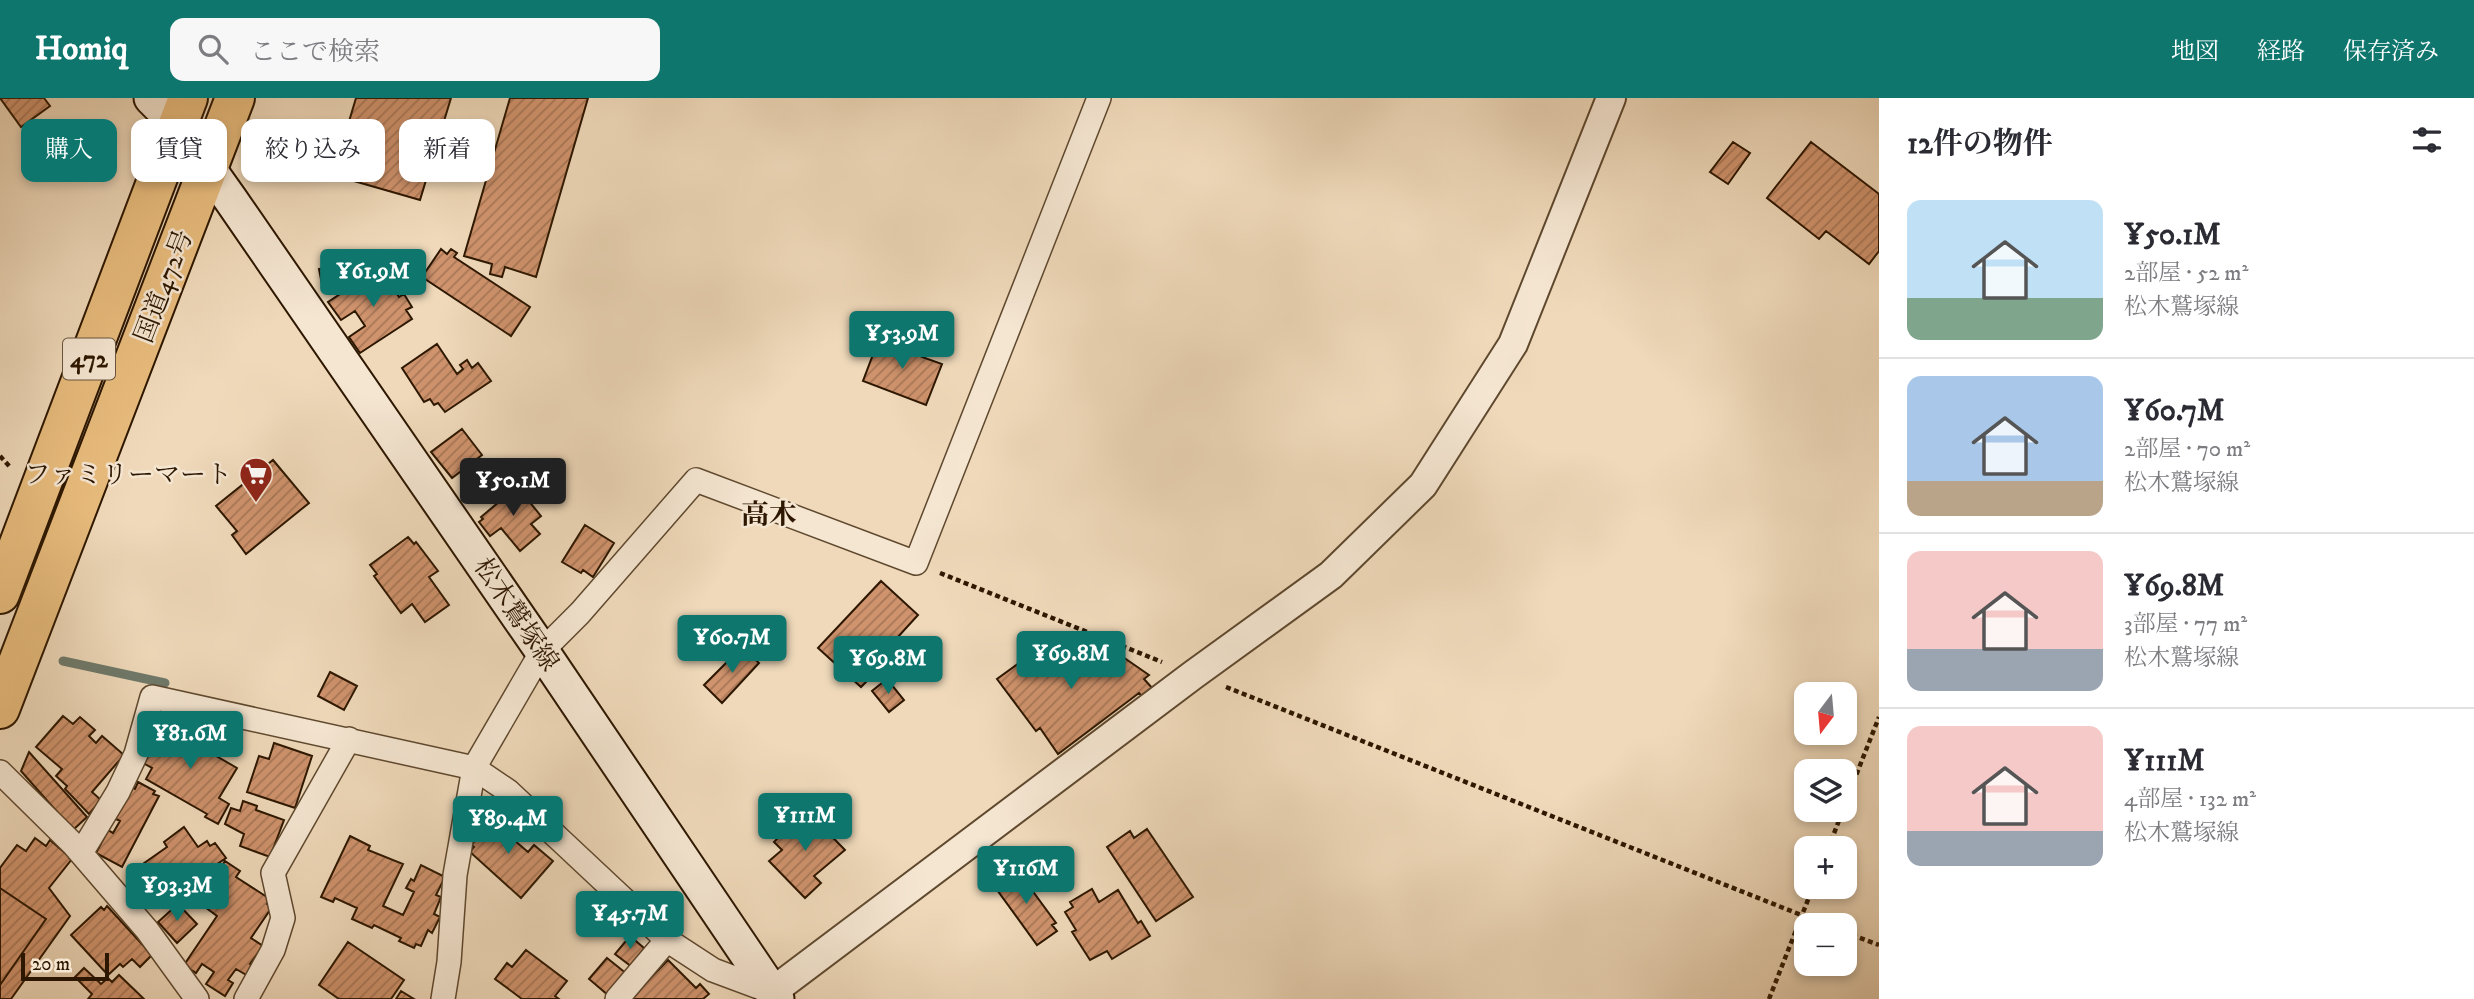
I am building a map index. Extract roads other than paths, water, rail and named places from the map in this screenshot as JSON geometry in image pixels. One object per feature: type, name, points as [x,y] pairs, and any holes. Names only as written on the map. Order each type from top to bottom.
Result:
[{"type":"highway","name":"国道472号","points":[[227,119],[235,98]]},
{"type":"highway","name":"国道472号","points":[[0,594],[172,107]]},
{"type":"highway","name":"国道472号","points":[[0,709],[203,182]]},
{"type":"main road","name":"松木鷲塚線","points":[[218,182],[542,651],[774,996]]},
{"type":"street","points":[[443,999],[449,962],[455,875],[474,768],[542,651],[580,613],[696,480],[916,563],[1099,98]]},
{"type":"street","points":[[81,853],[118,792],[136,754],[152,697],[349,738],[474,768],[508,791],[667,940],[713,970],[774,996],[1193,675],[1331,575],[1423,485],[1513,344],[1611,98]]},
{"type":"street","points":[[246,999],[273,950],[283,918],[272,873],[349,738]]},
{"type":"street","points":[[0,772],[81,853],[147,930],[197,999]]},
{"type":"street","points":[[617,999],[667,940]]},
{"type":"waterway","points":[[63,661],[165,683]]},
{"type":"place","name":"ファミリーマート","points":[[256,504]]},
{"type":"district","name":"高木","points":[[769,514]]}]
